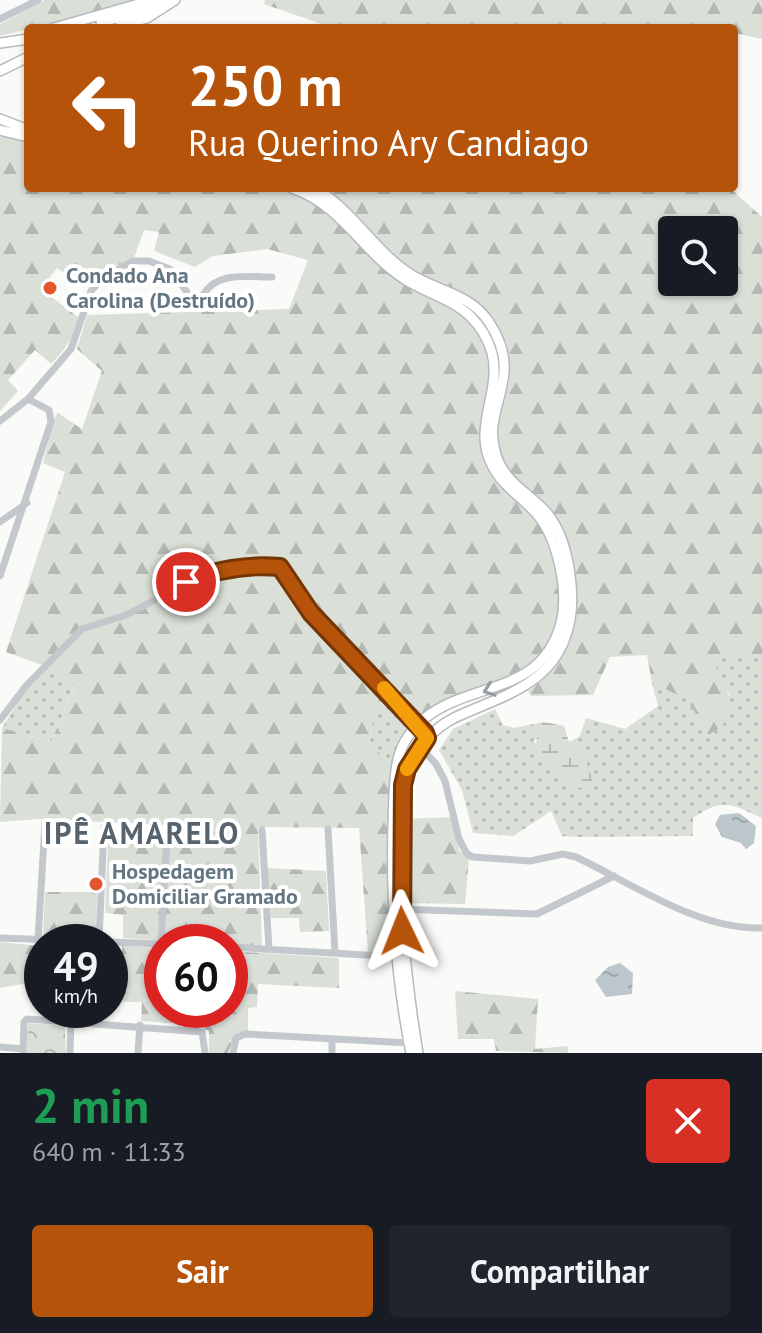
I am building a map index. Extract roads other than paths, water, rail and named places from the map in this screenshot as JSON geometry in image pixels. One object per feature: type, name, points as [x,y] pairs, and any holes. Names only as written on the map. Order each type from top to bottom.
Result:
[{"type":"main road","points":[[68,24],[153,0]]},
{"type":"main road","points":[[94,24],[142,12],[166,0]]},
{"type":"main road","points":[[148,23],[175,0]]},
{"type":"main road","points":[[0,43],[24,38]]},
{"type":"main road","points":[[0,71],[24,59]]},
{"type":"main road","points":[[0,119],[24,128]]},
{"type":"main road","points":[[0,130],[24,136]]},
{"type":"main road","points":[[300,192],[332,208],[396,273],[458,307],[481,330],[491,351],[495,373],[484,427],[490,461],[504,483],[542,521],[557,560],[562,615],[552,647],[540,662],[515,680],[442,707],[417,726],[401,750],[395,777],[397,909],[410,1048]]},
{"type":"main road","points":[[320,192],[346,211],[405,270],[465,299],[488,321],[498,340],[505,375],[493,420],[496,454],[508,478],[551,519],[563,551],[571,609],[566,638],[555,658],[527,685],[454,718],[420,747],[403,785],[397,909]]},
{"type":"main road","points":[[417,726],[427,738]]},
{"type":"main road","points":[[408,737],[420,747]]},
{"type":"main road","points":[[401,957],[418,1053]]},
{"type":"street","points":[[0,19],[38,0]]},
{"type":"street","points":[[0,421],[28,399],[71,349],[95,284],[126,264],[142,260],[170,269],[192,299],[203,295],[209,284],[222,278],[272,277]]},
{"type":"street","points":[[0,576],[27,503],[51,422],[49,410],[28,399]]},
{"type":"street","points":[[0,522],[27,503]]},
{"type":"street","points":[[0,720],[26,686],[82,629],[126,615],[202,575],[273,566],[286,572],[311,613],[355,655],[417,726]]},
{"type":"street","points":[[420,747],[436,764],[445,781],[459,839],[467,854],[530,861],[563,854],[707,919],[741,928],[762,928]]},
{"type":"street","points":[[39,924],[45,823]]},
{"type":"street","points":[[100,924],[104,827]]},
{"type":"street","points":[[328,829],[335,952]]},
{"type":"street","points":[[262,830],[269,949]]},
{"type":"street","points":[[163,924],[167,835]]},
{"type":"street","points":[[397,909],[537,914],[614,876]]},
{"type":"street","points":[[0,938],[24,939]]},
{"type":"street","points":[[248,948],[401,957]]},
{"type":"street","points":[[0,1047],[23,1051],[24,1022]]},
{"type":"street","points":[[128,1024],[202,1032],[205,1053]]},
{"type":"street","points":[[138,1053],[140,1025]]},
{"type":"street","points":[[70,1053],[71,1028]]},
{"type":"street","points":[[233,1053],[236,1038],[251,1034],[410,1048]]},
{"type":"street","points":[[332,1039],[332,1053]]},
{"type":"water","points":[[739,813],[756,826],[754,843],[746,849],[741,843],[722,837],[715,824],[720,815]]},
{"type":"water","points":[[620,963],[633,973],[632,994],[606,997],[595,980],[608,967]]},
{"type":"place","name":"Condado Ana Carolina (Destruído)","points":[[50,288]]},
{"type":"place","name":"Hospedagem Domiciliar Gramado","points":[[96,884]]},
{"type":"district","name":"IPÊ AMARELO","points":[[142,834]]}]
